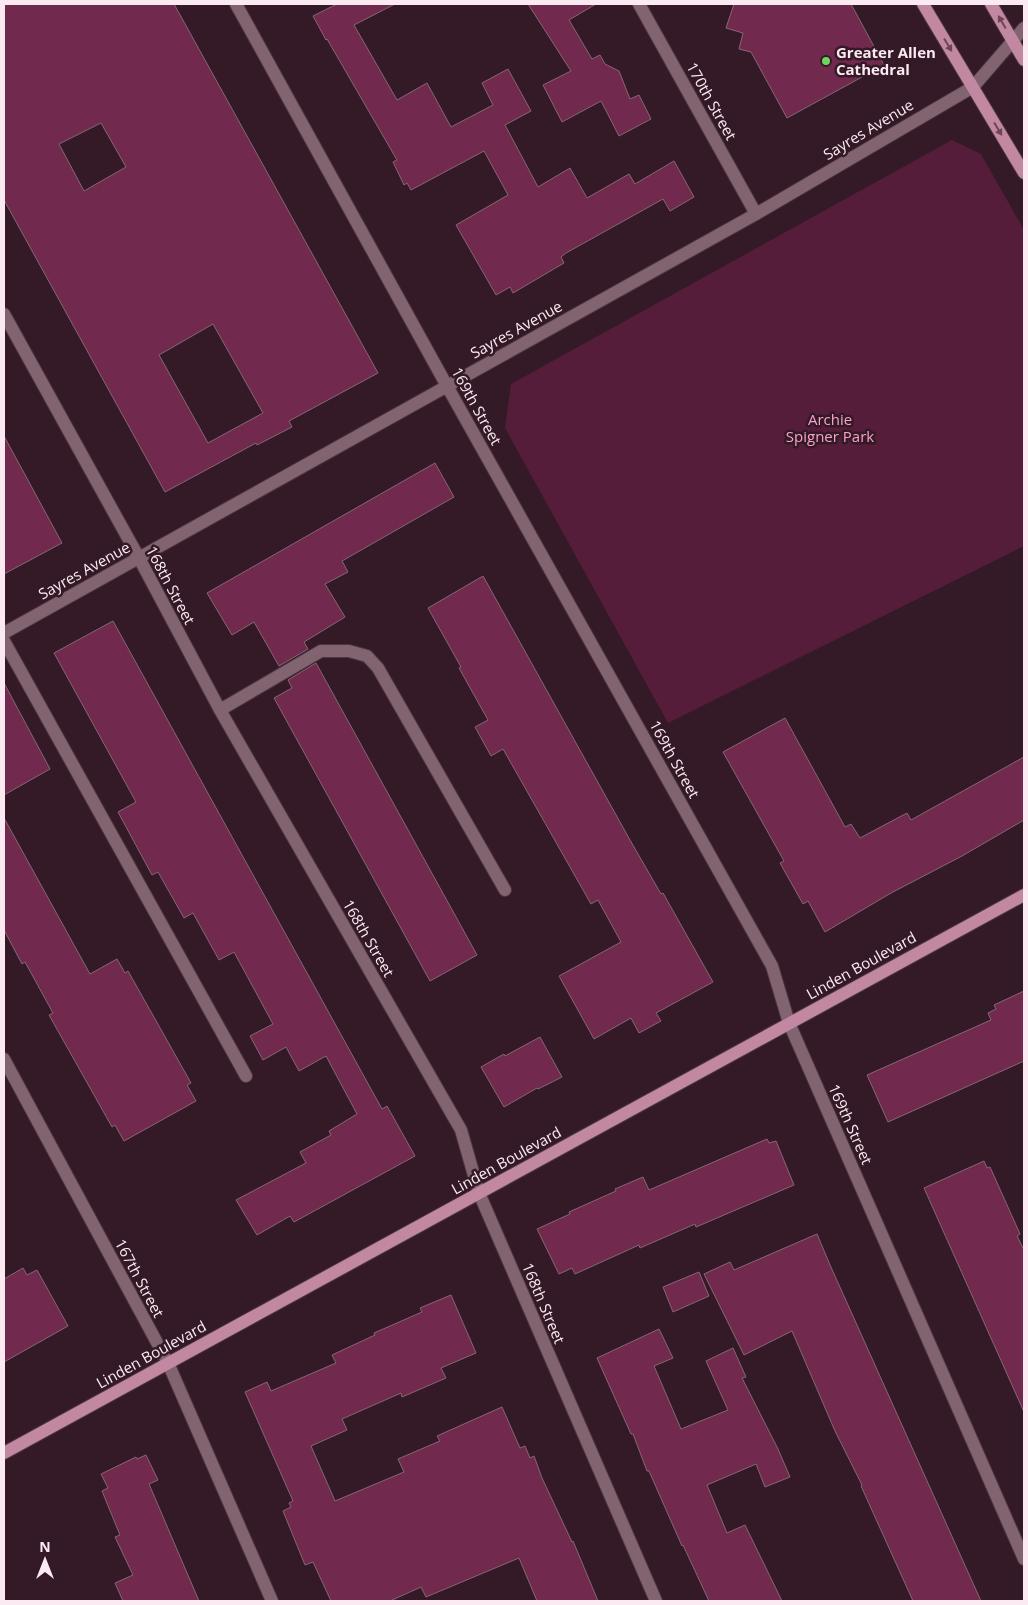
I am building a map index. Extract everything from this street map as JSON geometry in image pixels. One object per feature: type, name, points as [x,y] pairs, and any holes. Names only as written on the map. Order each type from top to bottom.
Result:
[{"type":"main road","points":[[923,4],[1024,172]]},
{"type":"main road","points":[[991,4],[1024,60]]},
{"type":"main road","name":"Linden Boulevard","points":[[4,1453],[1024,895]]},
{"type":"street","name":"169th Street","points":[[236,4],[447,386],[772,966],[789,1023],[1024,1559]]},
{"type":"street","name":"170th Street","points":[[639,4],[756,214]]},
{"type":"street","name":"Sayres Avenue","points":[[4,633],[756,214],[973,87],[1024,28]]},
{"type":"street","name":"168th Street","points":[[4,314],[139,558],[220,710],[461,1130],[479,1193],[656,1601]]},
{"type":"street","points":[[4,642],[246,1076]]},
{"type":"street","points":[[220,710],[321,651],[349,651],[367,656],[378,668],[505,890]]},
{"type":"street","name":"167th Street","points":[[4,1058],[168,1363],[272,1601]]},
{"type":"green space","name":"Archie Spigner Park","points":[[952,140],[981,154],[1024,230],[1024,546],[668,723],[505,428],[511,384]]},
{"type":"building","points":[[4,4],[174,4],[378,373],[289,421],[292,427],[257,445],[256,443],[165,492],[4,200]],"holes":[[[101,123],[126,167],[84,191],[59,144]],[[213,324],[263,413],[208,443],[159,355]]]},
{"type":"building","points":[[337,4],[395,4],[354,25],[397,100],[427,83],[451,127],[493,105],[482,83],[508,69],[531,111],[505,125],[538,187],[570,168],[587,198],[629,174],[635,184],[674,161],[694,197],[670,211],[663,199],[566,253],[561,257],[564,263],[513,293],[510,287],[496,295],[456,225],[508,195],[484,151],[411,190],[407,183],[404,185],[393,162],[397,160],[313,16]]},
{"type":"building","points":[[528,4],[596,4],[569,20],[592,59],[600,55],[605,64],[619,71],[630,99],[639,95],[651,119],[619,136],[601,101],[562,122],[543,85],[571,71]]},
{"type":"building","name":"Greater Allen Cathedral","points":[[734,4],[851,4],[884,65],[787,118],[751,52],[739,49],[743,33],[726,28]]},
{"type":"building","points":[[4,436],[62,543],[4,574]]},
{"type":"building","points":[[435,463],[454,497],[342,561],[348,572],[325,584],[345,617],[304,642],[308,649],[279,666],[254,622],[232,635],[207,593]]},
{"type":"building","points":[[483,576],[630,840],[661,894],[663,893],[713,982],[656,1013],[661,1021],[639,1033],[631,1018],[594,1039],[559,976],[621,942],[598,900],[591,904],[503,749],[491,756],[475,727],[488,720],[428,608]]},
{"type":"building","points":[[113,621],[382,1109],[387,1106],[415,1156],[294,1222],[290,1216],[257,1235],[236,1200],[306,1163],[300,1152],[331,1135],[329,1131],[357,1114],[326,1056],[299,1071],[286,1047],[263,1060],[250,1036],[273,1024],[234,952],[219,960],[193,913],[184,918],[158,872],[152,875],[118,812],[136,802],[54,653]]},
{"type":"building","points":[[316,663],[477,955],[430,981],[274,698],[292,688],[288,680]]},
{"type":"building","points":[[4,683],[50,769],[4,795]]},
{"type":"building","points":[[785,718],[845,827],[851,824],[860,838],[907,813],[911,820],[1024,757],[1024,820],[962,856],[891,893],[825,932],[808,901],[803,904],[780,863],[784,861],[723,752]]},
{"type":"building","points":[[4,818],[90,974],[117,959],[125,973],[128,971],[191,1083],[187,1085],[196,1101],[124,1141],[115,1125],[112,1127],[49,1015],[53,1013],[25,962],[22,964],[4,930]]},
{"type":"building","points":[[1024,991],[1024,1061],[888,1122],[867,1075],[991,1020],[988,1013],[996,1009],[994,1005]]},
{"type":"building","points":[[540,1037],[562,1077],[537,1088],[504,1107],[481,1067]]},
{"type":"building","points":[[767,1139],[769,1143],[776,1141],[794,1185],[696,1227],[695,1224],[640,1248],[639,1245],[575,1274],[572,1268],[559,1274],[537,1229],[616,1191],[615,1189],[643,1177],[649,1190]]},
{"type":"building","points":[[984,1161],[987,1168],[990,1167],[1020,1234],[1017,1236],[1024,1250],[1024,1412],[924,1188]]},
{"type":"building","points":[[817,1234],[981,1601],[913,1601],[862,1485],[835,1431],[792,1331],[744,1355],[704,1274],[730,1262],[734,1270]]},
{"type":"building","points":[[23,1268],[27,1275],[37,1270],[68,1326],[4,1362],[4,1279]]},
{"type":"building","points":[[699,1272],[709,1296],[673,1312],[663,1287]]},
{"type":"building","points":[[451,1295],[476,1353],[441,1368],[446,1378],[402,1397],[401,1393],[342,1419],[347,1430],[311,1446],[335,1501],[404,1472],[398,1459],[440,1441],[437,1436],[502,1407],[520,1448],[525,1446],[530,1458],[534,1456],[542,1478],[573,1541],[598,1601],[537,1601],[519,1558],[426,1597],[421,1587],[390,1601],[331,1601],[313,1562],[305,1565],[283,1511],[291,1507],[289,1503],[293,1501],[245,1392],[267,1382],[271,1391],[336,1363],[332,1355],[375,1335],[374,1333],[422,1312],[420,1308]]},
{"type":"building","points":[[659,1329],[673,1358],[654,1366],[681,1429],[728,1410],[706,1361],[733,1348],[746,1377],[742,1378],[790,1477],[765,1487],[756,1464],[707,1485],[727,1533],[745,1525],[782,1601],[709,1601],[649,1471],[647,1471],[633,1434],[631,1434],[597,1358]]},
{"type":"building","points":[[146,1455],[158,1480],[149,1484],[199,1601],[123,1601],[115,1583],[133,1575],[115,1537],[120,1535],[102,1491],[108,1488],[101,1474],[136,1457],[137,1459]]},
{"type":"place","name":"Greater Allen Cathedral","points":[[826,61]]}]
